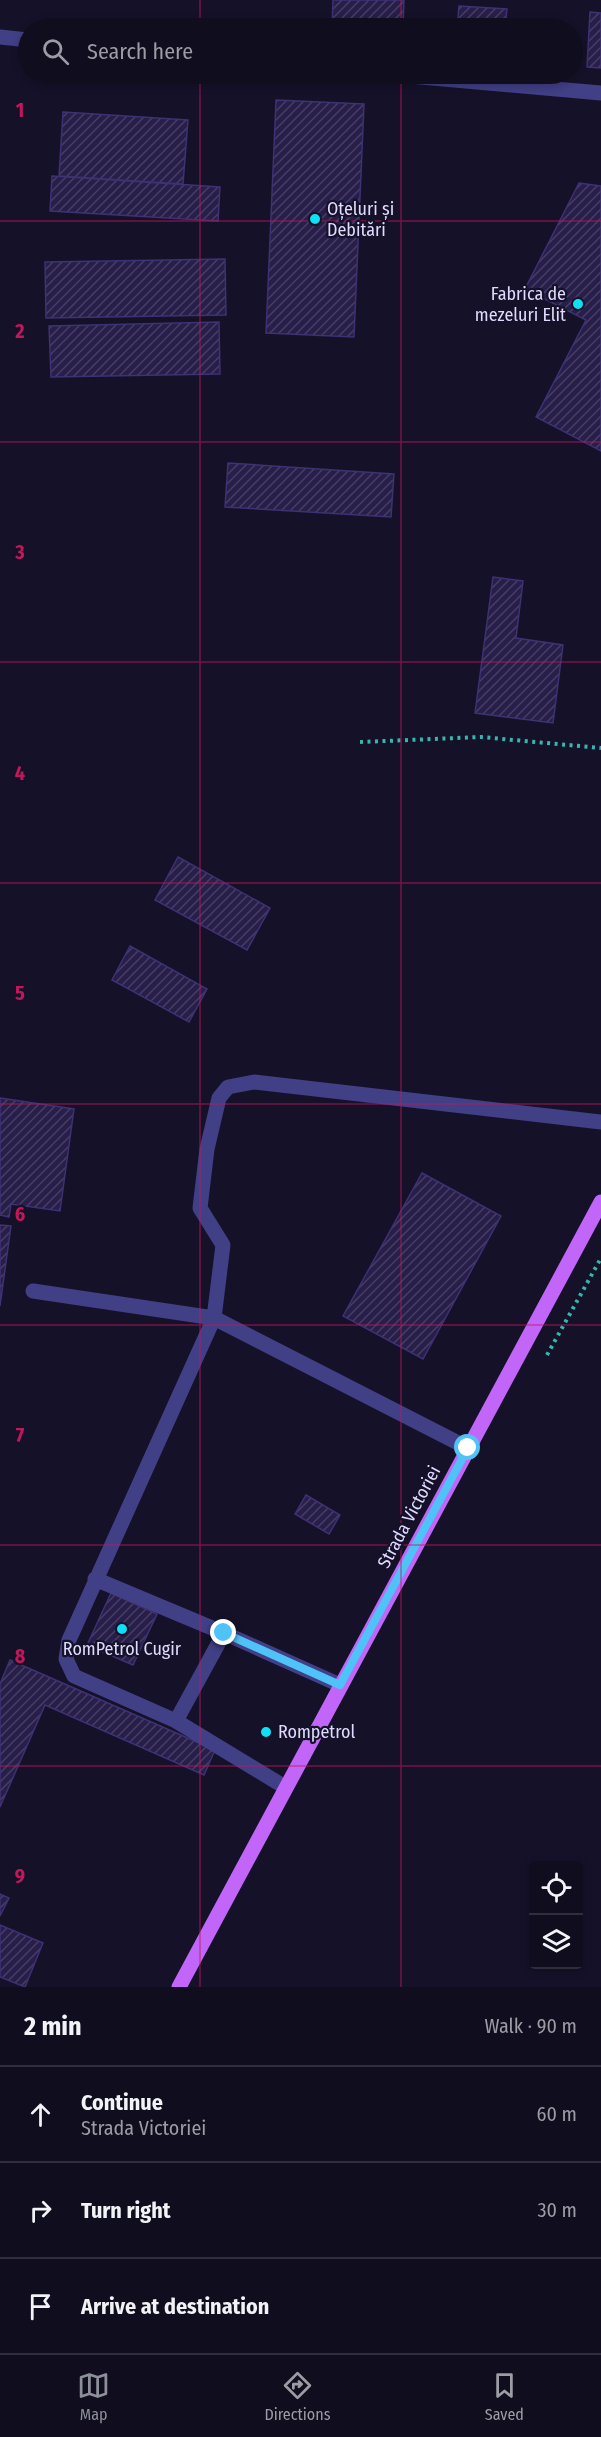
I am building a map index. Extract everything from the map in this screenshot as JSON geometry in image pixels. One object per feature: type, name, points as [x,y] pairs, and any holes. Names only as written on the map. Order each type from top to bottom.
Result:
[{"type":"main road","name":"Strada Victoriei","points":[[179,1987],[601,1202]]},
{"type":"street","points":[[0,37],[18,39]]},
{"type":"street","points":[[500,84],[601,93]]},
{"type":"street","points":[[285,1787],[176,1721],[74,1676],[66,1659],[69,1640],[95,1579],[213,1317],[223,1245],[201,1208],[207,1149],[219,1098],[228,1087],[254,1082],[601,1122]]},
{"type":"street","points":[[33,1291],[213,1317],[468,1448]]},
{"type":"street","points":[[95,1579],[340,1685]]},
{"type":"street","points":[[176,1721],[224,1633]]},
{"type":"path","points":[[360,742],[481,737],[601,748]]},
{"type":"building","points":[[333,0],[404,0],[403,18],[332,18]]},
{"type":"building","points":[[459,6],[507,9],[506,18],[458,18]]},
{"type":"building","points":[[590,12],[601,13],[601,68],[587,67]]},
{"type":"building","name":"Oțeluri și Debitări","points":[[276,100],[364,104],[354,337],[266,333]]},
{"type":"building","points":[[63,112],[188,120],[183,184],[59,176]]},
{"type":"building","points":[[52,176],[220,187],[218,221],[50,211]]},
{"type":"building","name":"Fabrica de mezeluri Elit","points":[[579,183],[601,186],[601,451],[536,417],[586,320],[525,289]]},
{"type":"building","points":[[225,259],[226,315],[46,318],[45,262]]},
{"type":"building","points":[[219,322],[220,374],[51,377],[49,326]]},
{"type":"building","points":[[228,463],[394,474],[391,517],[225,507]]},
{"type":"building","points":[[493,577],[523,581],[516,638],[563,645],[553,723],[475,713]]},
{"type":"building","points":[[178,857],[270,908],[247,950],[155,900]]},
{"type":"building","points":[[130,946],[207,989],[189,1022],[112,980]]},
{"type":"building","points":[[0,1098],[74,1109],[60,1211],[11,1204],[9,1217],[0,1215]]},
{"type":"building","points":[[422,1173],[501,1216],[423,1359],[343,1316]]},
{"type":"building","points":[[0,1225],[11,1226],[0,1306]]},
{"type":"building","points":[[306,1495],[340,1515],[329,1534],[295,1514]]},
{"type":"building","name":"RomPetrol Cugir","points":[[111,1593],[157,1614],[133,1665],[87,1645]]},
{"type":"building","points":[[10,1660],[215,1750],[204,1775],[45,1705],[0,1807],[0,1684]]},
{"type":"building","points":[[0,1894],[9,1898],[0,1916]]},
{"type":"building","points":[[0,1925],[43,1943],[25,1987],[0,1977]]},
{"type":"place","name":"Oțeluri și Debitări","points":[[315,219]]},
{"type":"place","name":"Fabrica de mezeluri Elit","points":[[578,304]]},
{"type":"place","name":"RomPetrol Cugir","points":[[122,1629]]},
{"type":"place","name":"Rompetrol","points":[[266,1732]]},
{"type":"route","points":[[224,1633],[340,1685],[468,1448]]}]
